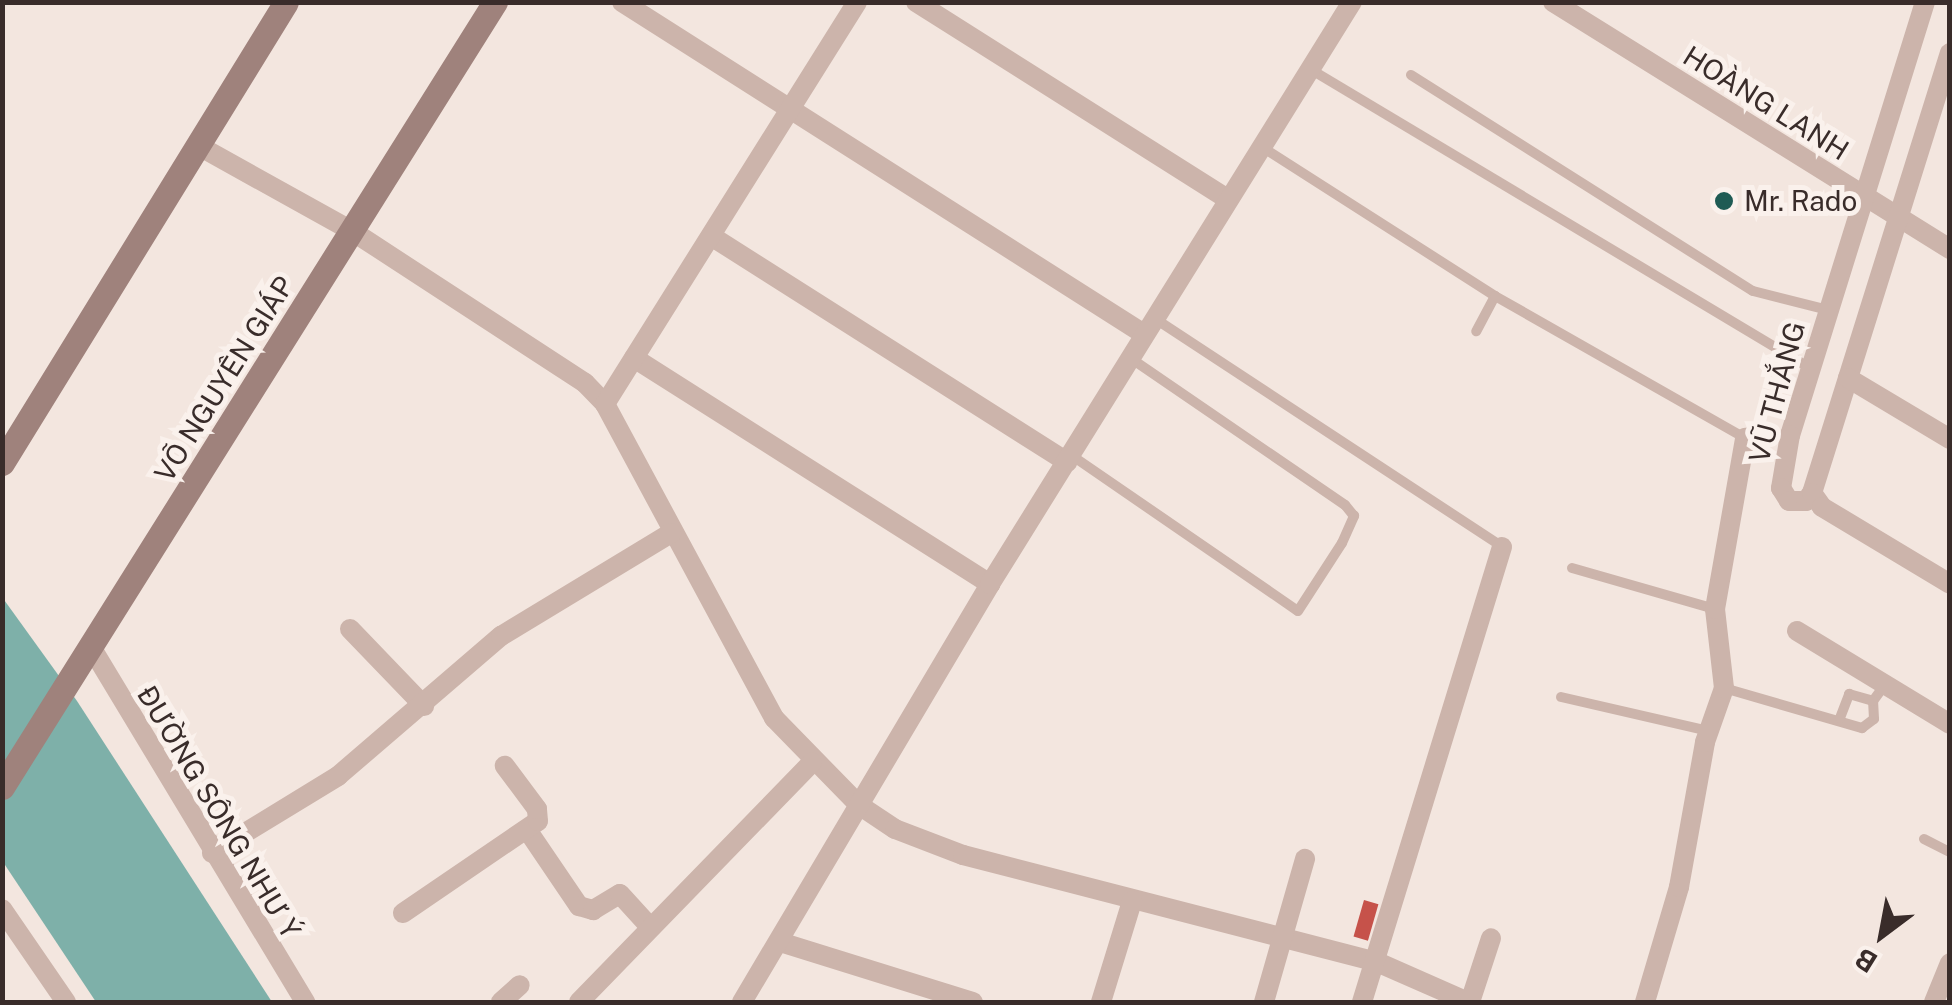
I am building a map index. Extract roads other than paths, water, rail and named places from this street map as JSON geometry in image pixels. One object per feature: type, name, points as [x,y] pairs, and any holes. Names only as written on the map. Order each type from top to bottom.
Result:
[{"type":"street","points":[[2,464],[286,2]]},
{"type":"street","name":"VÕ NGUYÊN GIÁP","points":[[2,787],[495,2]]},
{"type":"street","points":[[622,2],[790,109],[1149,326]]},
{"type":"street","points":[[605,404],[857,2]]},
{"type":"street","points":[[916,2],[1228,200]]},
{"type":"street","points":[[742,1002],[990,584],[1352,2]]},
{"type":"street","name":"HOÀNG LANH","points":[[1553,2],[1950,249]]},
{"type":"street","name":"VŨ THẮNG","points":[[1812,494],[1796,502],[1780,488],[1790,436],[1925,2]]},
{"type":"street","points":[[1948,66],[1812,494],[1822,507],[1950,584]]},
{"type":"street","points":[[200,146],[352,231],[533,344],[605,404],[747,676],[812,762],[858,806],[895,828],[963,855],[1377,962],[1469,1002],[1491,938]]},
{"type":"street","points":[[711,236],[1069,458]]},
{"type":"street","points":[[634,358],[990,584]]},
{"type":"street","points":[[1848,378],[1950,439]]},
{"type":"street","points":[[1645,1002],[1679,888],[1709,731],[1724,688],[1715,609],[1745,438]]},
{"type":"street","points":[[212,853],[338,776],[502,636],[671,533]]},
{"type":"street","points":[[1362,1002],[1502,547]]},
{"type":"street","points":[[350,628],[424,706]]},
{"type":"street","points":[[1797,631],[1878,694],[1950,724]]},
{"type":"street","name":"ĐƯỜNG SÔNG NHƯ Ý","points":[[87,654],[305,1002]]},
{"type":"street","points":[[580,1002],[812,762]]},
{"type":"street","points":[[403,913],[492,848],[528,831],[540,817],[505,766]]},
{"type":"street","points":[[528,831],[579,906],[592,910],[620,894],[650,927]]},
{"type":"street","points":[[1264,1002],[1286,937],[1305,859]]},
{"type":"street","points":[[1101,1002],[1132,901]]},
{"type":"street","points":[[2,909],[66,1002]]},
{"type":"street","points":[[780,942],[915,994],[973,1002]]},
{"type":"street","points":[[1934,1002],[1950,963]]},
{"type":"street","points":[[501,1002],[520,985]]},
{"type":"lane","points":[[1310,69],[1810,368]]},
{"type":"lane","points":[[1411,75],[1753,292],[1828,310]]},
{"type":"lane","points":[[1262,146],[1495,296],[1745,438],[1790,436]]},
{"type":"lane","points":[[1476,331],[1495,296]]},
{"type":"lane","points":[[1149,326],[1502,547]]},
{"type":"lane","points":[[1069,458],[1298,611],[1342,543],[1354,516],[1345,505],[1130,358]]},
{"type":"lane","points":[[1572,568],[1715,609]]},
{"type":"lane","points":[[1724,688],[1840,718],[1854,728],[1869,725],[1878,694],[1850,694],[1840,718]]},
{"type":"lane","points":[[1561,697],[1709,731]]},
{"type":"lane","points":[[1924,839],[1950,852]]},
{"type":"water","points":[[2,597],[77,701],[272,1002],[96,1002],[3,862]]},
{"type":"place","name":"Mr. Rado","points":[[1724,201]]}]
